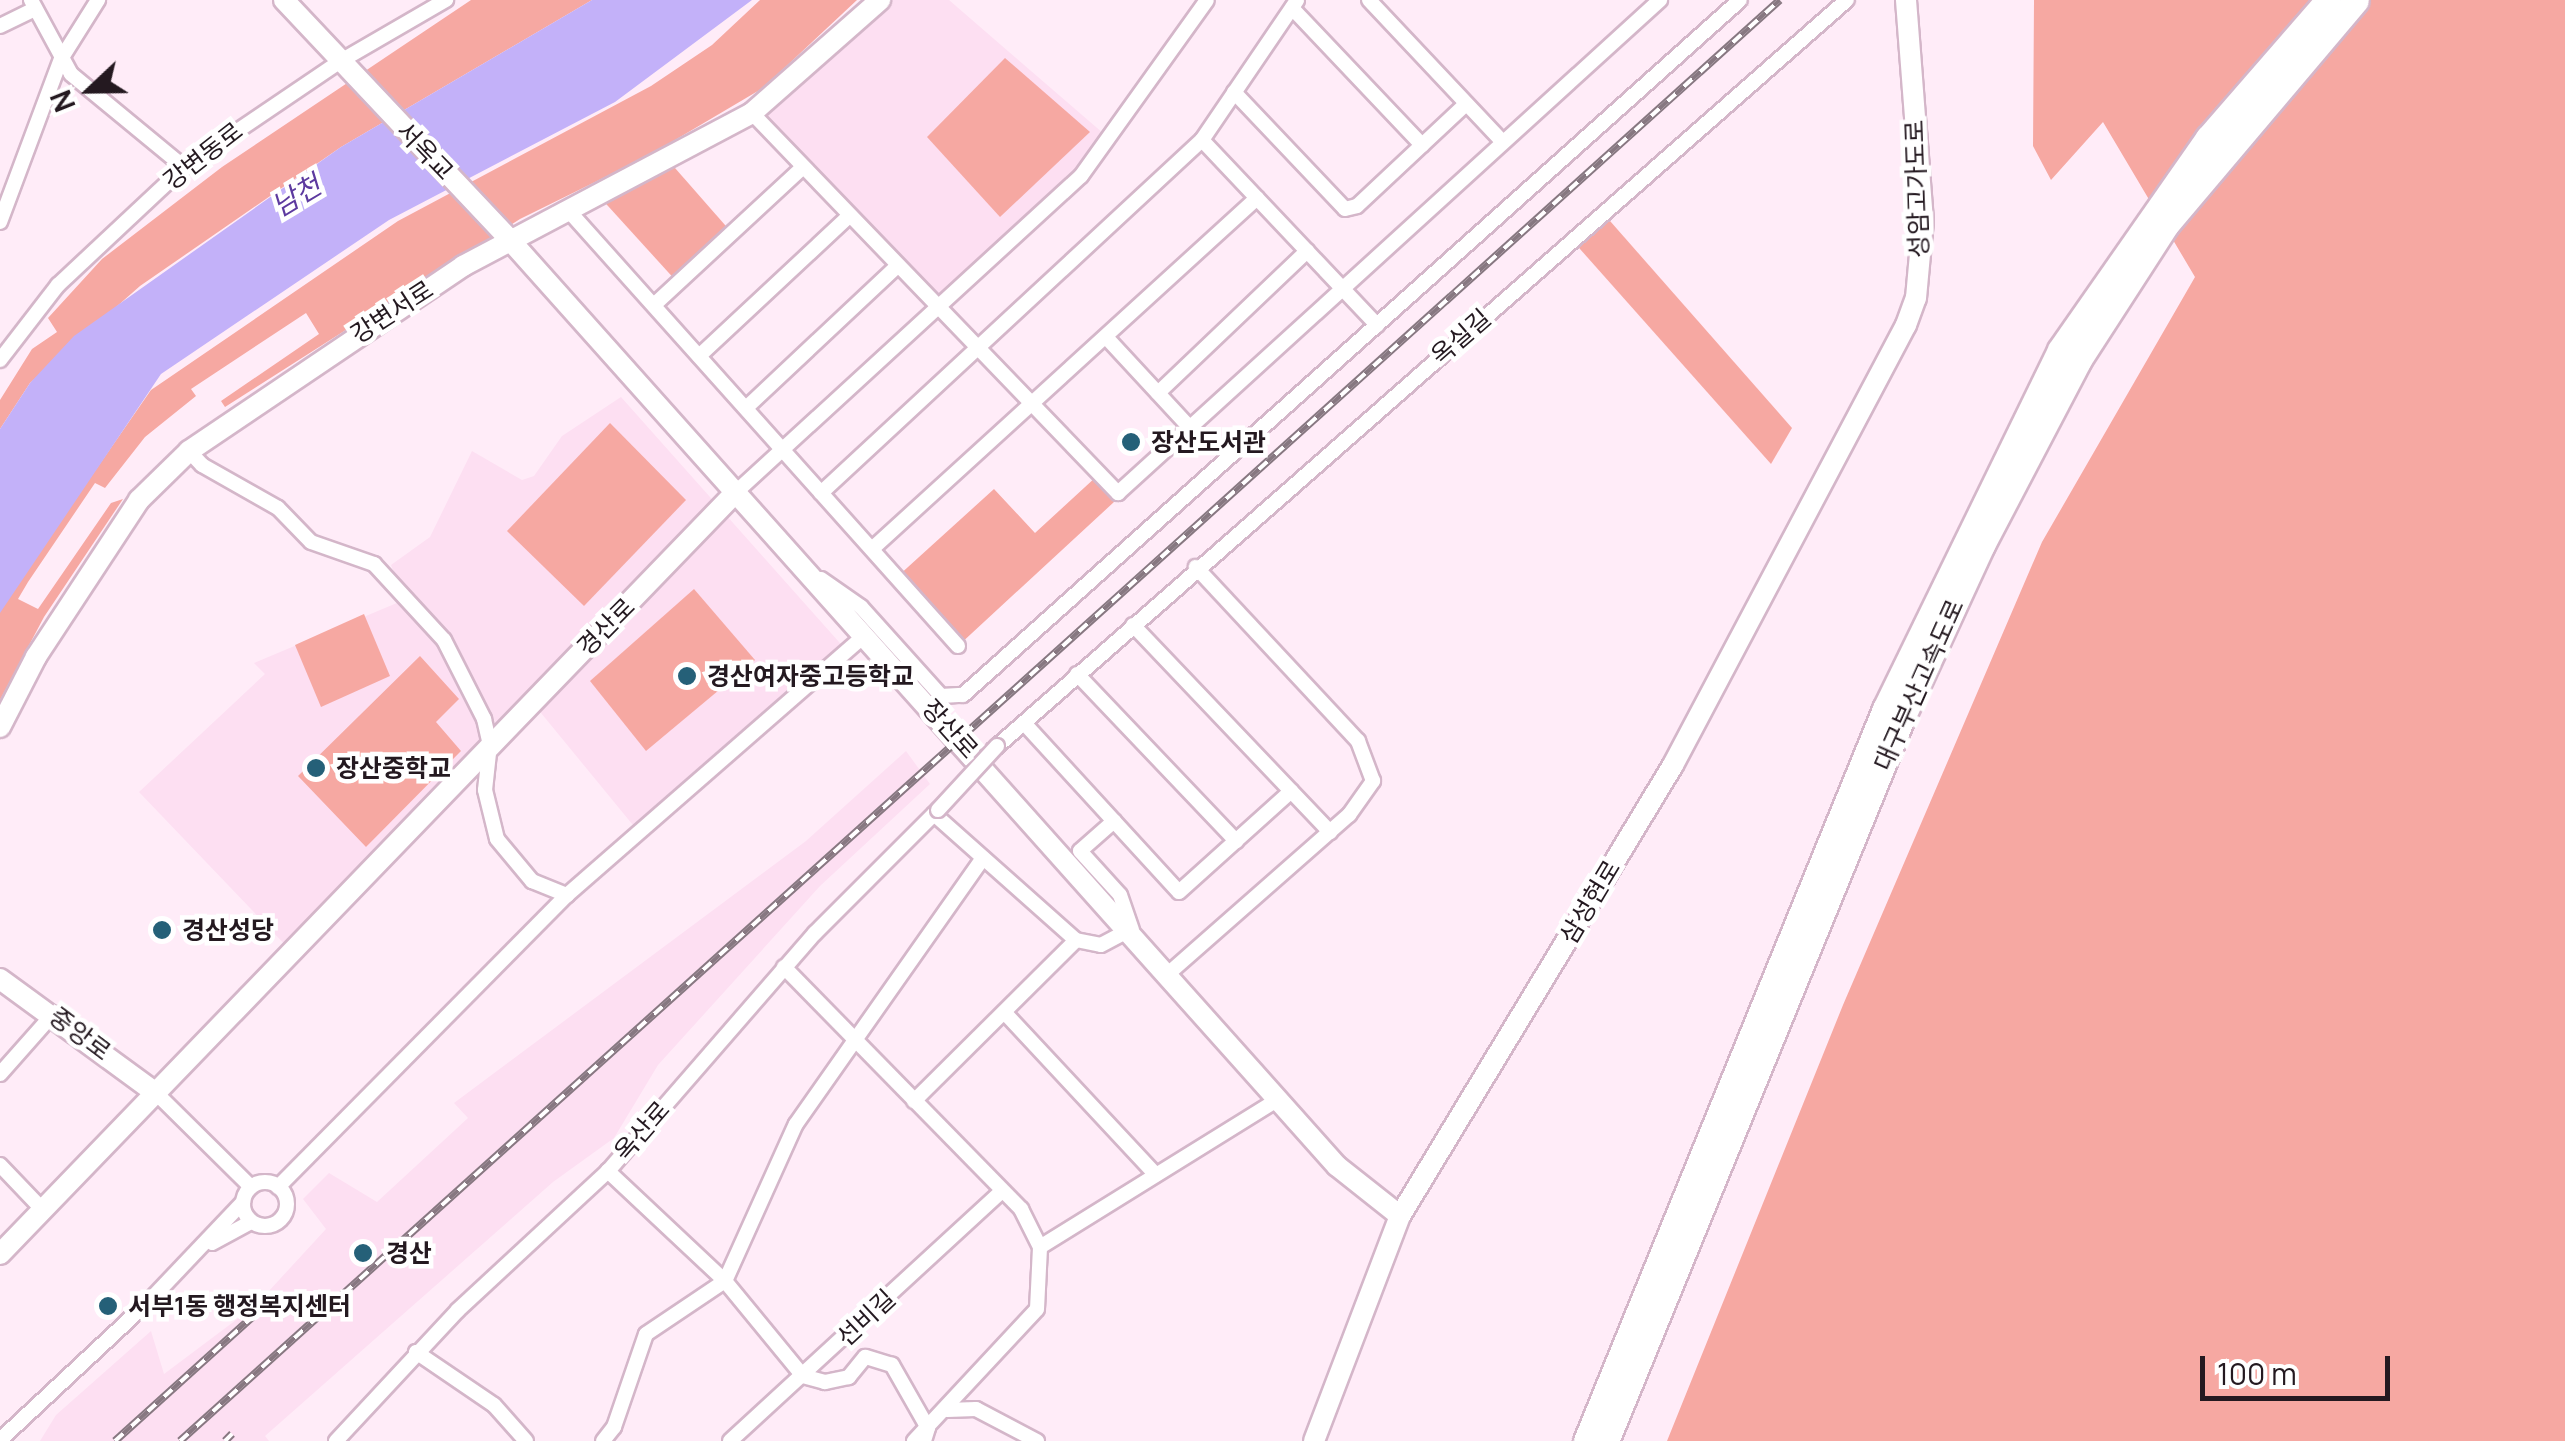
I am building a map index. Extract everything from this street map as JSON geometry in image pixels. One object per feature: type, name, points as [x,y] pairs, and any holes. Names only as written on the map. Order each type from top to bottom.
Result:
[{"type":"highway","name":"대구부산고속도로","points":[[1586,1441],[1893,713],[2069,356],[2208,138],[2328,0]]},
{"type":"highway","name":"대구부산고속도로","points":[[2069,356],[2166,224],[2356,0]]},
{"type":"highway","name":"대구부산고속도로","points":[[1606,1441],[1893,713]]},
{"type":"street","points":[[0,222],[61,58],[98,0]]},
{"type":"street","points":[[284,0],[342,65]]},
{"type":"street","name":"강변동로","points":[[0,360],[58,285],[184,167],[446,0]]},
{"type":"street","name":"강변서로","points":[[0,727],[36,657],[139,500],[189,451],[327,354],[507,237],[568,210],[752,113],[880,0]]},
{"type":"street","name":"경산로","points":[[0,1254],[735,493],[1098,159],[1206,0]]},
{"type":"street","points":[[1369,0],[1502,141]]},
{"type":"street","points":[[752,113],[1030,407],[1118,493],[1192,430],[1502,141],[1660,0]]},
{"type":"street","points":[[804,568],[861,606],[941,696],[955,698],[1740,0]]},
{"type":"street","name":"옥실길","points":[[936,812],[996,748],[1132,624],[1847,0]]},
{"type":"street","name":"성암고가도로","points":[[1884,371],[1916,298],[1924,221],[1906,0]]},
{"type":"street","points":[[0,26],[33,4],[61,58],[86,87],[184,167]]},
{"type":"street","points":[[822,492],[1202,140],[1294,4],[1422,145]]},
{"type":"street","name":"서옥교","points":[[342,65],[507,237]]},
{"type":"street","points":[[1234,92],[1345,209],[1466,104]]},
{"type":"street","points":[[1202,140],[1377,324]]},
{"type":"street","points":[[654,306],[803,167]]},
{"type":"street","points":[[872,549],[1257,198]]},
{"type":"street","points":[[568,210],[958,646]]},
{"type":"street","points":[[699,356],[849,216]]},
{"type":"street","name":"장산로","points":[[507,237],[1169,972],[1337,1166],[1400,1216]]},
{"type":"street","points":[[1158,393],[1307,251]]},
{"type":"street","points":[[746,408],[897,266]]},
{"type":"street","points":[[1106,337],[1192,430]]},
{"type":"street","name":"삼성현로","points":[[1314,1441],[1400,1216],[1673,765],[1884,371]]},
{"type":"street","points":[[189,451],[202,465],[278,508],[311,542],[379,568],[460,660],[490,744],[485,790],[497,839],[532,881],[568,895]]},
{"type":"street","points":[[1169,972],[1330,832],[1364,799],[1373,781],[1370,760],[1196,568]]},
{"type":"street","points":[[1132,624],[1330,832]]},
{"type":"street","points":[[157,1094],[251,1187],[278,1187],[568,895],[865,635]]},
{"type":"street","points":[[1077,674],[1236,841]]},
{"type":"street","points":[[1024,722],[1179,892],[1291,791]]},
{"type":"street","points":[[936,812],[1076,940],[1101,945],[1131,933],[1120,895],[1080,851],[1114,821]]},
{"type":"street","name":"옥산로","points":[[336,1441],[416,1352],[608,1171],[784,967],[936,812]]},
{"type":"street","points":[[603,1441],[614,1428],[646,1334],[725,1281],[796,1124],[852,1038],[983,858]]},
{"type":"street","points":[[914,1100],[1076,940]]},
{"type":"street","points":[[784,967],[1000,1193],[1022,1209],[1040,1247],[1037,1309],[926,1434],[914,1441]]},
{"type":"street","name":"중앙로","points":[[0,978],[54,1014],[157,1094]]},
{"type":"street","points":[[1005,1013],[1156,1175]]},
{"type":"street","points":[[0,1074],[54,1014]]},
{"type":"street","points":[[1040,1247],[1279,1099]]},
{"type":"street","points":[[0,1165],[42,1210]]},
{"type":"street","points":[[608,1171],[725,1281],[803,1376],[825,1382],[848,1377],[865,1357],[892,1365],[926,1434]]},
{"type":"street","points":[[0,1440],[188,1262],[243,1202],[251,1187]]},
{"type":"street","points":[[188,1262],[251,1222],[268,1226],[281,1220],[287,1206],[278,1187]]},
{"type":"street","name":"선비길","points":[[730,1441],[1000,1193]]},
{"type":"street","points":[[243,1202],[251,1222]]},
{"type":"street","points":[[416,1352],[494,1405],[526,1441]]},
{"type":"street","points":[[947,1410],[976,1409],[1037,1441]]},
{"type":"shaded area","points":[[471,0],[592,0],[341,147],[140,286],[30,383],[0,429],[0,400],[32,349],[57,332],[48,318],[102,259],[222,167]]},
{"type":"shaded area","points":[[760,0],[857,0],[763,88],[648,156],[520,219],[225,407],[221,401],[319,334],[306,313],[191,389],[196,396],[145,437],[105,488],[95,483],[28,582],[18,599],[38,609],[111,503],[123,499],[44,617],[0,700],[0,608],[151,390],[398,221],[651,86],[712,45]]},
{"type":"shaded area","points":[[880,0],[949,0],[1111,140],[935,306],[752,113]]},
{"type":"shaded area","points":[[2034,0],[2565,0],[2565,1441],[1667,1441],[1843,1005],[2042,542],[2195,277],[2103,122],[2051,180],[2033,146]]},
{"type":"shaded area","points":[[1005,58],[1090,132],[1000,217],[927,137]]},
{"type":"shaded area","points":[[668,160],[732,233],[678,283],[598,195]]},
{"type":"shaded area","points":[[1603,213],[1792,428],[1771,464],[1572,240]]},
{"type":"shaded area","points":[[621,397],[847,651],[637,830],[532,702],[500,733],[485,719],[490,744],[293,953],[139,792],[265,674],[254,663],[404,600],[391,565],[430,537],[472,451],[522,480],[534,476],[562,436]]},
{"type":"shaded area","points":[[610,423],[686,500],[584,606],[507,531]]},
{"type":"shaded area","points":[[1097,476],[1127,490],[958,646],[897,577],[994,489],[1035,533]]},
{"type":"shaded area","points":[[694,589],[755,660],[646,751],[590,681]]},
{"type":"shaded area","points":[[364,614],[390,676],[321,707],[295,645]]},
{"type":"shaded area","points":[[420,656],[459,699],[436,722],[461,751],[366,847],[298,776]]},
{"type":"shaded area","points":[[906,751],[930,784],[820,886],[658,1065],[614,1138],[553,1182],[265,1436],[269,1441],[40,1441],[56,1415],[151,1331],[164,1374],[256,1305],[326,1229],[303,1199],[329,1173],[377,1202],[468,1118],[454,1103],[806,841]]},
{"type":"water","name":"남천","points":[[592,0],[752,0],[615,102],[389,220],[161,374],[0,613],[0,429],[30,383],[74,336],[341,147]]},
{"type":"railway","points":[[180,1441],[1780,0]]},
{"type":"railway","points":[[115,1441],[273,1298]]},
{"type":"railway","points":[[225,1441],[232,1434]]},
{"type":"place","name":"장산도서관","points":[[1131,442]]},
{"type":"place","name":"경산여자중고등학교","points":[[687,676]]},
{"type":"place","name":"장산중학교","points":[[316,768]]},
{"type":"place","name":"경산성당","points":[[162,930]]},
{"type":"place","name":"경산","points":[[363,1253]]},
{"type":"place","name":"서부1동 행정복지센터","points":[[108,1306]]}]
